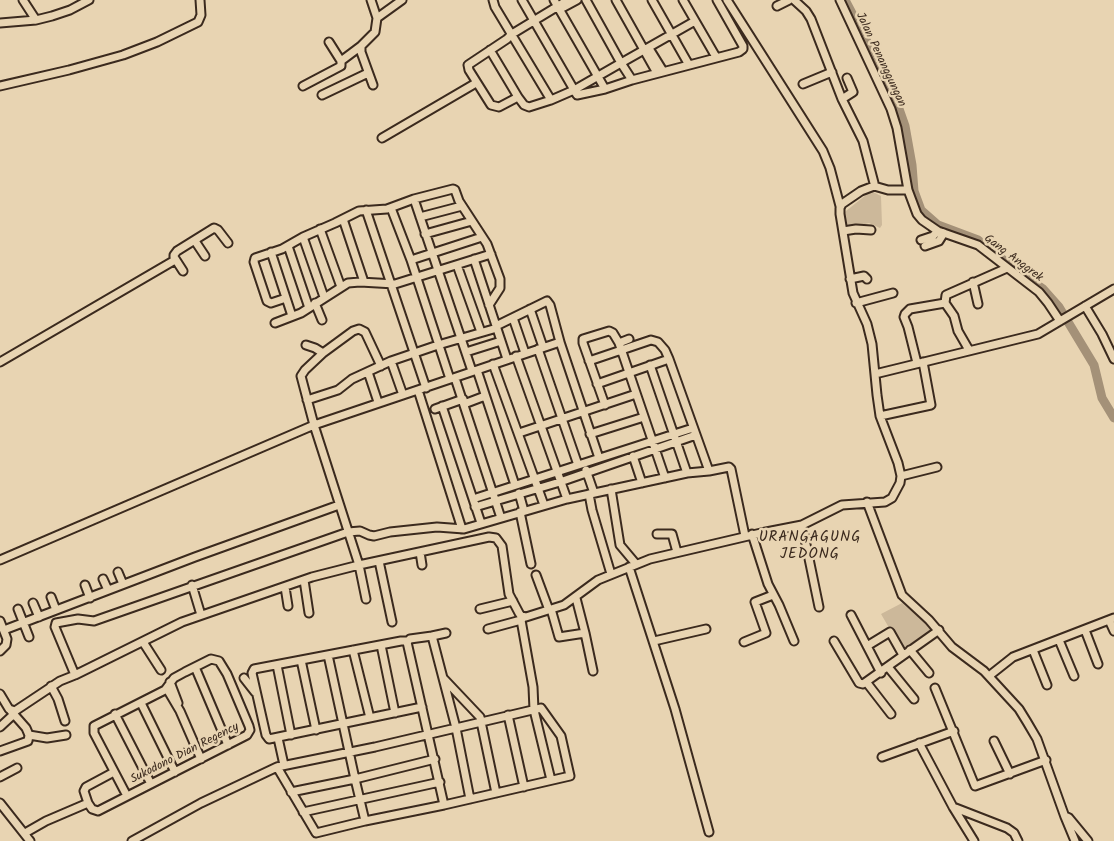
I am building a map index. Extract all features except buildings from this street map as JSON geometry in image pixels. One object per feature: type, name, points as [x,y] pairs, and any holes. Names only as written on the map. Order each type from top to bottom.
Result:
[{"type":"street","points":[[23,0],[36,20]]},
{"type":"street","points":[[0,23],[36,20],[62,13],[89,0]]},
{"type":"street","points":[[0,86],[70,70],[128,53],[157,42],[198,22],[201,15],[200,0]]},
{"type":"street","points":[[341,61],[361,46],[375,32],[377,18],[371,0]]},
{"type":"street","points":[[377,18],[402,0]]},
{"type":"street","points":[[493,0],[511,37],[551,100]]},
{"type":"street","points":[[522,0],[574,90],[580,95],[739,52],[743,49],[740,40],[717,0]]},
{"type":"street","points":[[518,97],[496,108],[488,102],[476,83],[468,65],[568,0]]},
{"type":"street","points":[[558,5],[577,0]]},
{"type":"street","points":[[586,0],[632,80]]},
{"type":"street","points":[[616,0],[660,72]]},
{"type":"street","points":[[621,0],[646,49]]},
{"type":"street","points":[[652,0],[690,65]]},
{"type":"street","points":[[683,0],[716,58]]},
{"type":"street","points":[[488,629],[564,604],[611,574],[655,557],[802,524],[842,505],[885,502],[892,498],[900,483],[901,476],[898,463],[880,416],[868,329],[856,303],[850,279],[840,206],[832,174],[823,151],[727,0]]},
{"type":"street","points":[[776,6],[788,0]]},
{"type":"street","points":[[794,0],[806,11],[811,19],[842,98],[864,141],[874,186]]},
{"type":"street","name":"Jalan Penanggungan","points":[[840,0],[891,109],[897,128],[908,190]]},
{"type":"street","points":[[558,5],[605,89]]},
{"type":"street","points":[[490,50],[518,97],[527,107],[551,100],[574,90],[695,21]]},
{"type":"street","points":[[303,86],[341,66],[341,61],[329,42]]},
{"type":"street","points":[[361,46],[361,52],[373,85]]},
{"type":"street","points":[[803,84],[832,72]]},
{"type":"street","points":[[322,95],[368,73]]},
{"type":"street","points":[[842,98],[853,92],[847,78]]},
{"type":"street","points":[[382,138],[476,83]]},
{"type":"street","points":[[840,206],[861,191],[874,186],[888,190],[908,190]]},
{"type":"street","points":[[286,298],[271,303],[267,301],[254,260],[256,257],[288,246],[359,211],[391,208],[414,198],[453,189],[491,254],[501,282],[500,288],[489,305]]},
{"type":"street","name":"Gang Anggrek","points":[[908,190],[917,214],[926,224],[941,232],[978,245],[1039,292],[1059,322]]},
{"type":"street","points":[[414,198],[461,338],[485,396],[515,486]]},
{"type":"street","points":[[420,217],[462,206]]},
{"type":"street","points":[[391,208],[417,277],[438,344],[463,401],[501,518]]},
{"type":"street","points":[[366,210],[426,388]]},
{"type":"street","points":[[343,219],[364,282]]},
{"type":"street","points":[[426,234],[472,221]]},
{"type":"street","points":[[183,271],[176,260],[175,252],[216,228],[228,243]]},
{"type":"street","points":[[320,229],[340,287]]},
{"type":"street","points":[[843,232],[856,229],[871,230]]},
{"type":"street","points":[[923,243],[940,240],[941,232]]},
{"type":"street","points":[[303,237],[324,297]]},
{"type":"street","points":[[411,260],[482,237]]},
{"type":"street","points":[[195,241],[205,256]]},
{"type":"street","points":[[288,246],[312,306],[322,320]]},
{"type":"street","points":[[271,252],[292,316]]},
{"type":"street","points":[[275,323],[312,306],[340,287],[351,282],[391,284],[491,254]]},
{"type":"street","points":[[474,259],[507,359]]},
{"type":"street","points":[[0,362],[176,260]]},
{"type":"street","points":[[457,265],[481,332]]},
{"type":"street","points":[[968,350],[959,335],[954,316],[946,303],[945,296],[947,293],[1007,268]]},
{"type":"street","points":[[850,279],[864,276],[867,279]]},
{"type":"street","points":[[973,282],[978,304]]},
{"type":"street","points":[[875,374],[968,350],[1026,338],[1059,322],[1114,289]]},
{"type":"street","points":[[856,303],[893,293]]},
{"type":"street","points":[[307,400],[338,390],[349,381],[391,361],[438,344],[497,327],[545,301],[549,303],[560,342],[599,458]]},
{"type":"street","points":[[880,416],[931,405],[920,363],[904,317],[910,309],[946,303]]},
{"type":"street","points":[[1084,306],[1102,334],[1114,359]]},
{"type":"street","points":[[530,309],[562,419],[580,464],[587,472],[592,493],[592,510],[611,574]]},
{"type":"street","points":[[513,318],[525,353]]},
{"type":"street","points":[[366,599],[359,565],[314,425],[302,373],[323,353],[353,331],[362,329],[381,366]]},
{"type":"street","points":[[605,405],[583,343],[584,338],[609,331],[613,333],[620,346],[665,478]]},
{"type":"street","points":[[588,361],[620,346],[629,339]]},
{"type":"street","points":[[620,346],[654,340],[663,347],[712,471]]},
{"type":"street","points":[[466,352],[501,341]]},
{"type":"street","points":[[0,559],[287,435],[378,402],[402,396],[560,342]]},
{"type":"street","points":[[306,345],[323,353]]},
{"type":"street","points":[[516,356],[567,499]]},
{"type":"street","points":[[597,384],[669,359]]},
{"type":"street","points":[[391,361],[402,396]]},
{"type":"street","points":[[493,364],[544,505]]},
{"type":"street","points":[[650,365],[687,473]]},
{"type":"street","points":[[368,372],[378,402]]},
{"type":"street","points":[[418,390],[462,529]]},
{"type":"street","points":[[519,433],[636,394]]},
{"type":"street","points":[[481,523],[439,407],[485,396]]},
{"type":"street","points":[[590,434],[644,418]]},
{"type":"street","points":[[475,507],[560,482],[695,431]]},
{"type":"street","points":[[473,499],[652,441],[675,438]]},
{"type":"street","points":[[632,456],[642,483]]},
{"type":"street","points":[[75,675],[55,627],[56,623],[78,619],[94,621],[192,585],[348,532],[360,531],[374,536],[390,532],[438,527],[462,529],[592,493],[687,473],[712,471],[729,467],[749,535],[768,584],[794,641]]},
{"type":"street","points":[[901,476],[937,468]]},
{"type":"street","points":[[611,489],[620,545],[632,566],[709,832]]},
{"type":"street","points":[[519,493],[531,564]]},
{"type":"street","points":[[867,502],[902,595],[939,630],[952,646],[989,676],[1019,709],[1037,739],[1046,760],[1075,841]]},
{"type":"street","points":[[4,630],[339,505]]},
{"type":"street","points":[[802,524],[819,607]]},
{"type":"street","points":[[657,534],[672,534],[677,552]]},
{"type":"street","points":[[0,727],[13,712],[60,680],[75,675],[182,622],[304,580],[359,565],[489,537],[496,538],[501,544],[508,589],[522,619],[533,687],[534,710],[551,780]]},
{"type":"street","points":[[420,552],[422,565]]},
{"type":"street","points":[[379,561],[392,622]]},
{"type":"street","points":[[118,572],[123,584]]},
{"type":"street","points":[[536,575],[559,637],[585,633]]},
{"type":"street","points":[[103,578],[108,590]]},
{"type":"street","points":[[304,580],[309,613]]},
{"type":"street","points":[[85,585],[90,598]]},
{"type":"street","points":[[192,585],[201,615]]},
{"type":"street","points":[[284,587],[288,606]]},
{"type":"street","points":[[744,642],[766,633],[755,602],[773,595]]},
{"type":"street","points":[[51,597],[56,610]]},
{"type":"street","points":[[576,598],[593,671]]},
{"type":"street","points":[[480,609],[513,601]]},
{"type":"street","points":[[33,603],[38,617]]},
{"type":"street","points":[[18,609],[29,637]]},
{"type":"street","points":[[851,615],[881,673]]},
{"type":"street","points":[[989,676],[1013,657],[1112,619],[1114,631]]},
{"type":"street","points":[[0,620],[6,642],[0,651]]},
{"type":"street","points":[[654,641],[706,629]]},
{"type":"street","points":[[834,641],[863,684],[867,683],[939,630]]},
{"type":"street","points":[[1085,630],[1098,664]]},
{"type":"street","points":[[868,646],[890,632],[903,655]]},
{"type":"street","points":[[238,684],[253,670],[277,664],[446,633]]},
{"type":"street","points":[[432,636],[456,728],[470,799]]},
{"type":"street","points":[[1059,640],[1074,676]]},
{"type":"street","points":[[407,641],[444,805]]},
{"type":"street","points":[[143,642],[161,670]]},
{"type":"street","points":[[381,645],[395,713]]},
{"type":"street","points":[[353,650],[370,718]]},
{"type":"street","points":[[910,650],[929,673]]},
{"type":"street","points":[[1033,650],[1047,685]]},
{"type":"street","points":[[328,655],[355,779],[366,820]]},
{"type":"street","name":"Sukodono Dian Regency","points":[[88,803],[92,809],[98,811],[247,735],[250,730],[227,674],[219,661],[214,658],[195,667],[174,678],[168,685],[141,703],[115,714],[94,726],[93,728],[127,796]]},
{"type":"street","points":[[301,660],[316,730]]},
{"type":"street","points":[[277,664],[291,735]]},
{"type":"street","points":[[195,667],[228,745]]},
{"type":"street","points":[[888,667],[914,699]]},
{"type":"street","points":[[253,670],[257,695],[267,738],[269,739],[422,707]]},
{"type":"street","points":[[244,678],[257,695]]},
{"type":"street","points":[[444,679],[480,717],[496,793]]},
{"type":"street","points":[[867,683],[891,714]]},
{"type":"street","points":[[168,685],[201,759]]},
{"type":"street","points":[[51,686],[58,698],[65,721]]},
{"type":"street","points":[[935,688],[976,786],[1046,760]]},
{"type":"street","points":[[0,694],[6,706],[26,728],[29,735],[28,741],[0,751]]},
{"type":"street","points":[[141,703],[175,772]]},
{"type":"street","points":[[132,841],[201,804],[280,766],[542,708],[561,736],[570,776],[444,805],[366,820],[316,833],[291,792],[280,766],[278,738]]},
{"type":"street","points":[[115,714],[151,784]]},
{"type":"street","points":[[508,715],[524,786]]},
{"type":"street","points":[[882,757],[954,731]]},
{"type":"street","points":[[29,735],[47,738],[66,735]]},
{"type":"street","points":[[994,741],[1010,774]]},
{"type":"street","points":[[919,743],[953,807],[974,841]]},
{"type":"street","points":[[291,792],[355,779],[435,759]]},
{"type":"street","points":[[0,777],[17,768]]},
{"type":"street","points":[[27,832],[57,816],[88,803],[84,791],[86,787],[114,772]]},
{"type":"street","points":[[303,812],[440,782]]},
{"type":"street","points":[[1,807],[27,832],[30,841]]},
{"type":"street","points":[[953,807],[1008,828],[1014,833],[1018,841]]},
{"type":"street","points":[[1065,817],[1070,818],[1088,841]]},
{"type":"shaded area","points":[[871,191],[881,196],[882,225],[880,228],[869,223],[846,229],[843,216],[846,211]]},
{"type":"shaded area","points":[[902,603],[933,630],[902,650],[881,614]]},
{"type":"waterway","points":[[845,0],[892,89],[905,126],[912,165],[914,191],[921,210],[938,225],[978,240],[1043,289],[1059,307],[1094,365],[1102,398],[1114,418]]},
{"type":"district","name":"URANGAGUNG JEDONG","points":[[810,546]]}]
